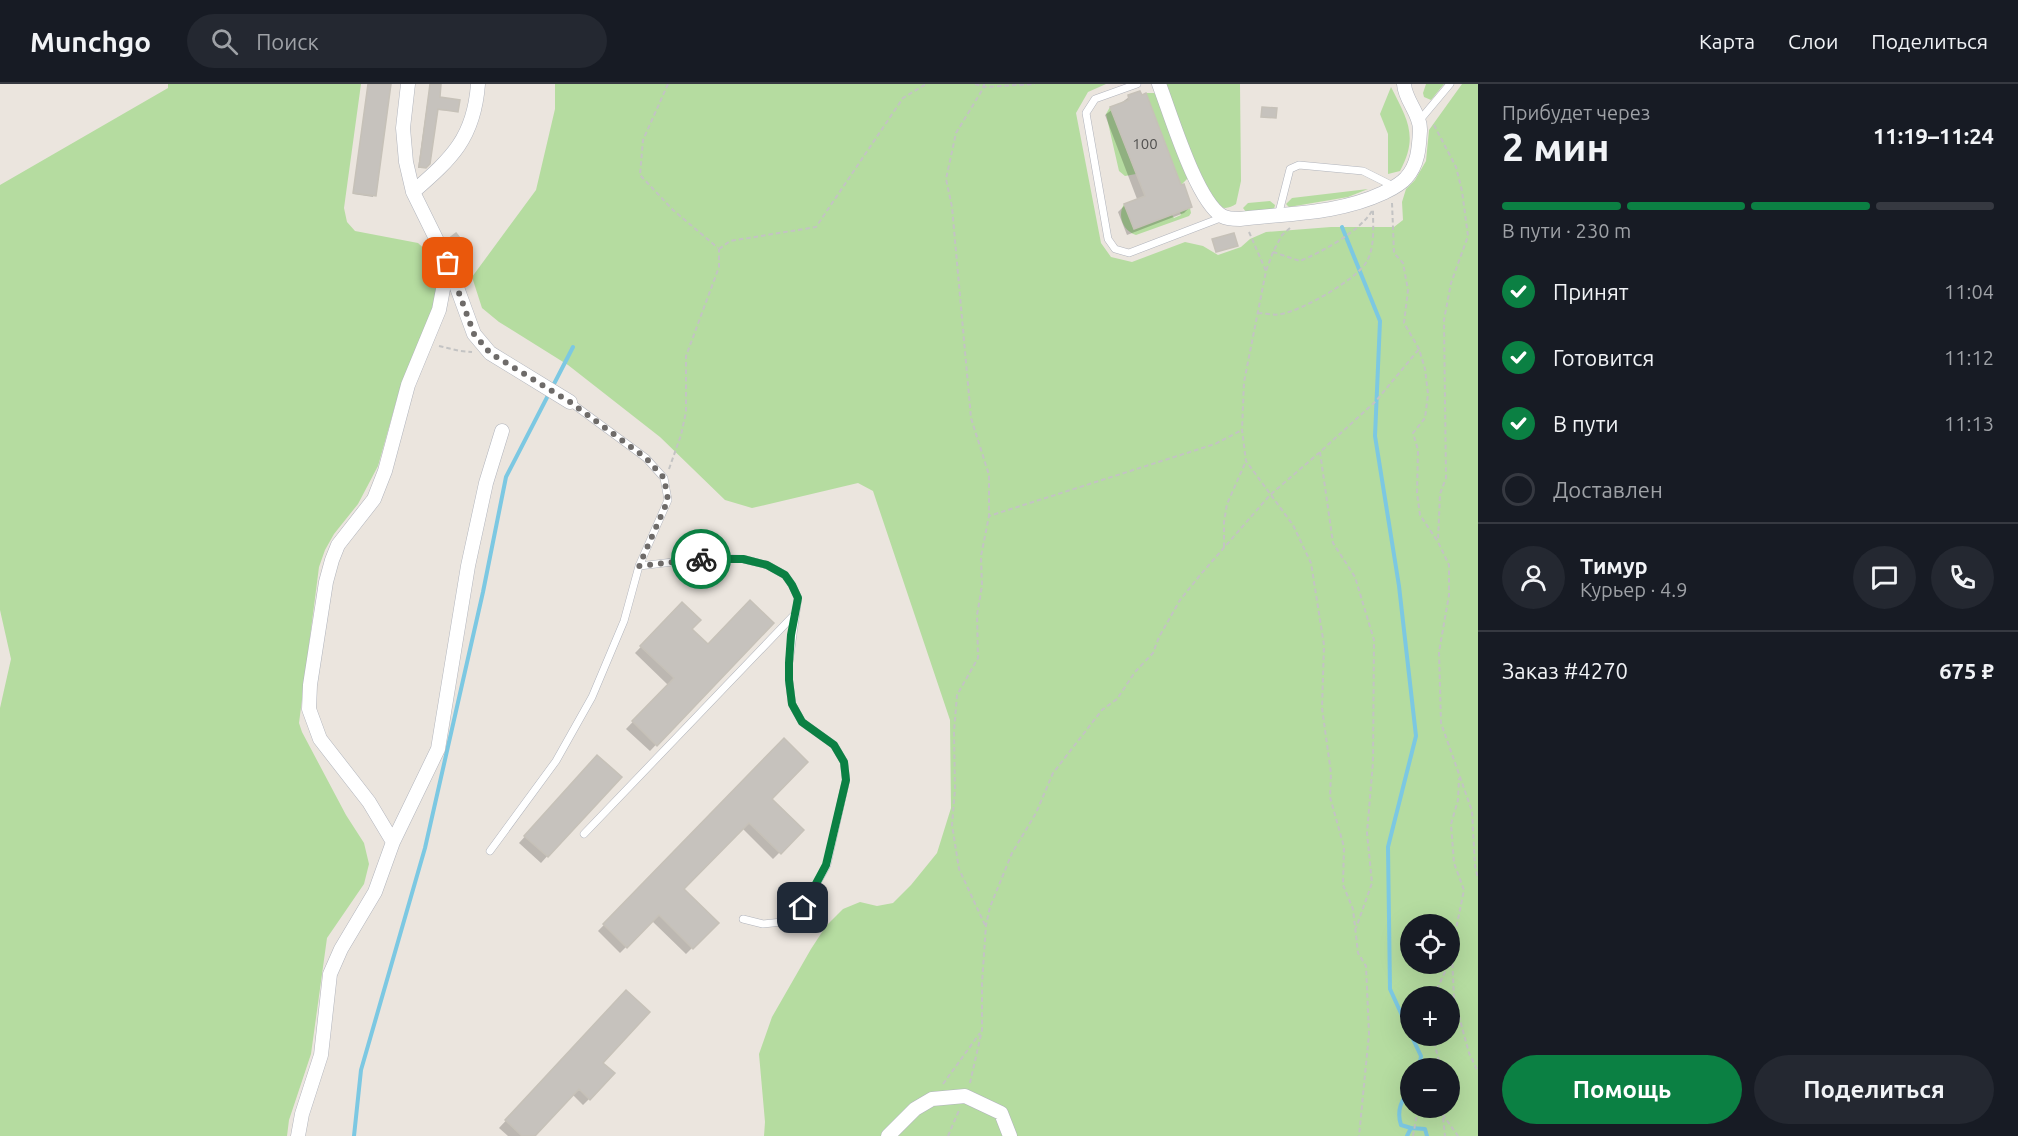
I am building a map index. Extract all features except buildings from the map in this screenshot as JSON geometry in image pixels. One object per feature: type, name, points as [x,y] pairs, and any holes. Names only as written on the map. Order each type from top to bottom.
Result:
[{"type":"street","points":[[408,84],[403,128],[406,162],[413,192],[448,263],[474,334],[490,353],[570,402]]},
{"type":"street","points":[[413,192],[443,165],[466,136],[476,109],[478,84]]},
{"type":"street","points":[[1159,84],[1198,187],[1208,204],[1223,217],[1247,219],[1342,208],[1382,196],[1408,177],[1417,160],[1423,116],[1408,100],[1404,84]]},
{"type":"street","points":[[393,842],[369,802],[320,739],[309,709],[310,685],[326,582],[332,560],[338,545],[374,499],[385,471],[408,385],[427,344],[439,310],[448,263]]},
{"type":"street","points":[[298,1136],[302,1114],[321,1055],[330,974],[341,949],[375,892],[393,842],[438,749],[471,555],[486,483],[502,431]]},
{"type":"street","points":[[888,1136],[915,1109],[932,1099],[965,1096],[1001,1113],[1010,1136]]},
{"type":"lane","points":[[1137,84],[1095,99],[1086,113],[1108,239],[1115,249],[1129,253],[1223,217]]},
{"type":"lane","points":[[1423,116],[1450,84]]},
{"type":"lane","points":[[1278,216],[1290,169],[1299,165],[1363,171],[1382,196]]},
{"type":"lane","points":[[490,851],[556,761],[592,697],[624,621],[639,566],[668,500],[664,478],[646,458],[570,402]]},
{"type":"lane","points":[[639,566],[708,558],[743,559],[767,565],[785,575],[798,598],[794,615],[789,680],[792,704],[802,722],[834,745],[844,762],[846,780],[826,865],[803,908],[782,922],[763,924],[743,919]]},
{"type":"lane","points":[[584,834],[794,615]]},
{"type":"path","points":[[664,478],[676,452],[686,412],[686,356],[719,267],[719,249],[673,210],[640,175],[643,140],[668,84]]},
{"type":"path","points":[[719,249],[730,241],[816,227],[903,98],[926,84]]},
{"type":"path","points":[[975,84],[1035,84]]},
{"type":"path","points":[[984,85],[956,133],[946,179],[952,207],[971,417],[989,475],[989,516],[981,556],[982,586],[977,615],[978,658],[957,695],[952,825],[959,869],[986,925]]},
{"type":"path","points":[[1423,116],[1456,167],[1468,236],[1451,283],[1444,320],[1446,478],[1440,494],[1438,542]]},
{"type":"path","points":[[1273,252],[1300,261],[1315,255],[1368,219],[1382,196]]},
{"type":"path","points":[[1258,313],[1281,315],[1317,299],[1346,282],[1367,261],[1382,196]]},
{"type":"path","points":[[1382,196],[1392,204],[1394,253],[1403,263],[1408,290],[1404,324],[1419,350],[1425,369],[1428,394],[1425,418],[1413,433],[1418,450],[1417,493],[1420,515],[1438,542],[1449,565],[1449,595],[1439,652],[1441,723],[1472,811],[1478,879]]},
{"type":"path","points":[[1305,213],[1282,236],[1266,271],[1244,382],[1242,430],[1246,461],[1293,525],[1311,564],[1324,645],[1322,708],[1331,773],[1330,797],[1344,847],[1343,885],[1353,909],[1358,953],[1366,966],[1369,1034],[1359,1136]]},
{"type":"path","points":[[1247,219],[1256,250],[1266,271]]},
{"type":"path","points":[[427,344],[460,351],[490,353]]},
{"type":"path","points":[[948,1136],[973,1074],[982,1030],[982,983],[986,925],[990,907],[1012,854],[1036,813],[1053,773],[1102,710],[1117,699],[1135,672],[1153,653],[1180,600],[1270,495],[1376,401],[1419,350]]},
{"type":"path","points":[[989,516],[1215,444],[1242,430]]},
{"type":"path","points":[[1320,452],[1333,543],[1355,577],[1374,640],[1373,762],[1367,832],[1372,883],[1355,930]]},
{"type":"path","points":[[1224,549],[1227,504],[1246,461]]},
{"type":"path","points":[[1459,914],[1464,890],[1454,863],[1451,824],[1458,800],[1460,776]]},
{"type":"path","points":[[1452,974],[1454,998],[1469,1053],[1478,1072]]},
{"type":"path","points":[[932,1099],[982,1030]]},
{"type":"path","points":[[1413,1136],[1416,1118]]},
{"type":"path","points":[[1443,1118],[1445,1136]]},
{"type":"path","points":[[1445,1118],[1458,1136]]},
{"type":"green space","points":[[168,84],[361,84],[344,208],[347,222],[355,231],[418,243],[430,254],[436,272],[436,295],[423,340],[400,388],[378,466],[358,504],[334,534],[319,567],[299,723],[346,815],[364,843],[369,864],[364,884],[327,938],[311,1054],[289,1120],[287,1136],[0,1136],[0,708],[11,659],[0,610],[0,185],[168,88]]},
{"type":"green space","points":[[555,84],[1106,84],[1088,92],[1076,113],[1101,243],[1111,257],[1132,262],[1185,242],[1203,246],[1218,255],[1241,247],[1250,239],[1266,232],[1331,227],[1394,227],[1403,220],[1402,202],[1406,189],[1415,180],[1426,161],[1429,130],[1462,84],[1478,84],[1478,1136],[764,1136],[765,1122],[759,1054],[772,1017],[811,949],[826,926],[843,909],[860,902],[877,906],[893,903],[937,853],[951,808],[950,720],[873,491],[858,483],[752,508],[725,500],[660,437],[568,365],[499,322],[482,308],[472,277],[536,190],[555,109]]},
{"type":"green space","points":[[1164,84],[1240,84],[1241,181],[1236,204],[1226,208],[1219,206],[1202,185]]},
{"type":"green space","points":[[1426,84],[1444,84],[1431,100],[1424,97]]},
{"type":"green space","points":[[1391,87],[1406,118],[1410,137],[1406,159],[1400,171],[1388,174],[1388,134],[1380,114]]},
{"type":"green space","points":[[1146,93],[1159,96],[1188,172],[1187,179],[1181,185]]},
{"type":"green space","points":[[1110,107],[1136,174],[1125,176],[1119,171],[1106,114]]},
{"type":"green space","points":[[1368,189],[1348,197],[1289,207],[1286,204],[1292,198]]},
{"type":"green space","points":[[1270,201],[1275,205],[1274,209],[1247,213],[1243,208],[1248,203]]},
{"type":"green space","points":[[1124,204],[1134,229],[1172,215],[1174,218],[1181,215],[1180,212],[1190,208],[1191,213],[1189,216],[1136,235],[1131,233],[1122,222],[1121,213]]},
{"type":"waterway","points":[[1342,227],[1380,321],[1375,436],[1399,586],[1416,736],[1388,847],[1390,989],[1400,1011]]},
{"type":"waterway","points":[[354,1136],[361,1070],[425,848],[483,592],[506,477],[573,347]]},
{"type":"waterway","points":[[1416,1046],[1421,1058]]},
{"type":"waterway","points":[[1400,1110],[1401,1125],[1411,1128],[1407,1136]]},
{"type":"waterway","points":[[1411,1128],[1425,1129],[1427,1136]]},
{"type":"way so far","points":[[448,263],[474,334],[490,353],[570,402],[646,458],[664,478],[668,500],[639,566],[701,559]]},
{"type":"route","points":[[701,559],[743,559],[767,565],[785,575],[798,598],[791,635],[789,663],[792,704],[802,722],[834,745],[844,762],[846,780],[826,865],[803,908]]}]
